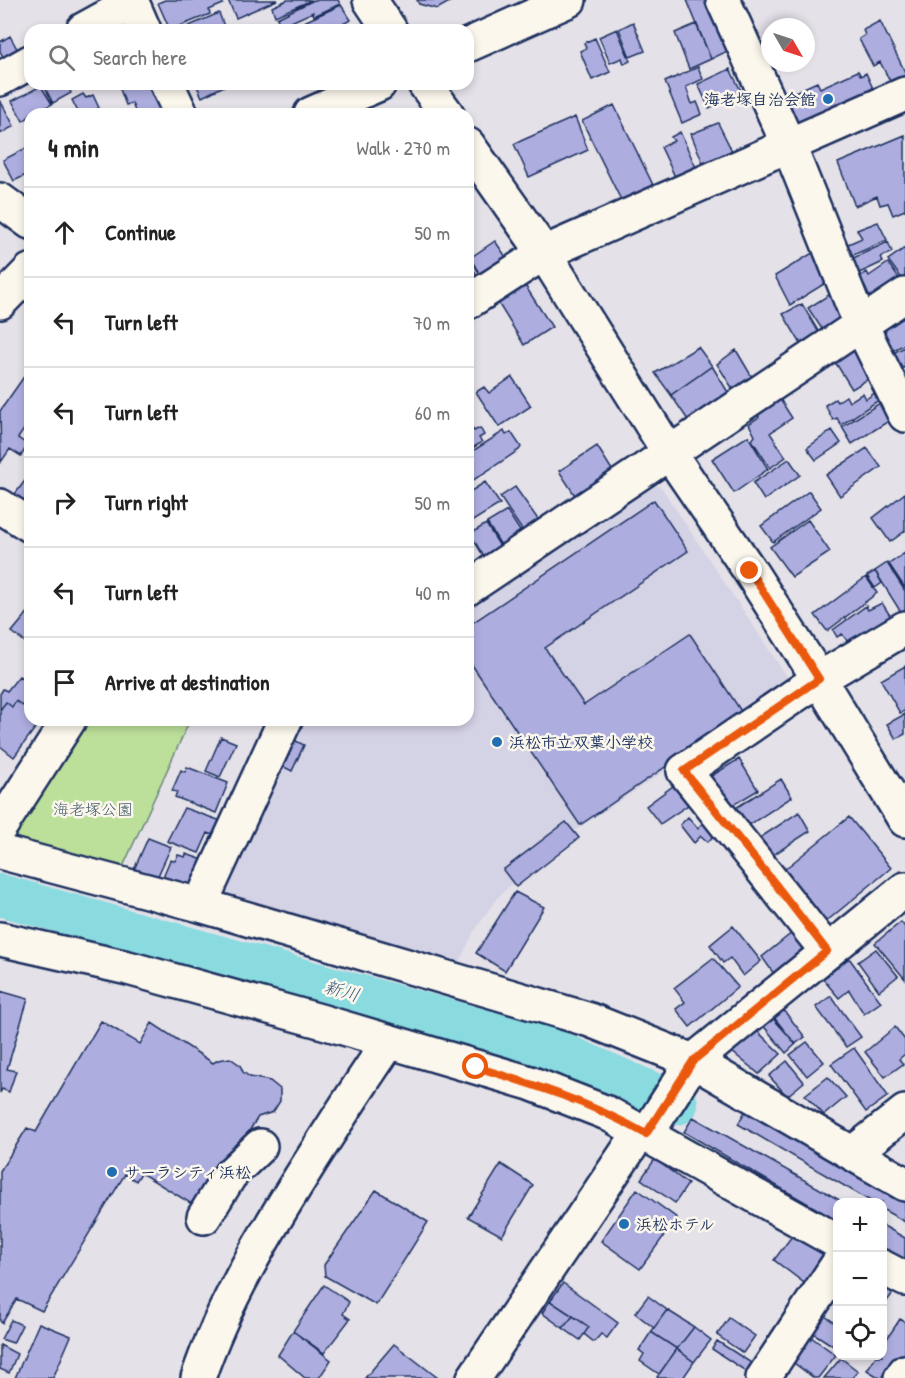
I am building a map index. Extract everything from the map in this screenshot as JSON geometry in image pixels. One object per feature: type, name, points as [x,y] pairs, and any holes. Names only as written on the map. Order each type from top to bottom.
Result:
[{"type":"street","points":[[370,0],[386,24]]},
{"type":"street","points":[[723,0],[789,146],[860,323],[905,415]]},
{"type":"street","points":[[474,42],[560,2]]},
{"type":"street","points":[[100,24],[136,11]]},
{"type":"street","points":[[0,79],[24,65]]},
{"type":"street","points":[[170,90],[178,108]]},
{"type":"street","points":[[325,108],[366,90]]},
{"type":"street","points":[[429,90],[443,108]]},
{"type":"street","points":[[474,298],[544,253],[905,94]]},
{"type":"street","points":[[474,154],[544,253],[670,454],[750,571],[905,820]]},
{"type":"street","points":[[0,200],[24,218]]},
{"type":"street","points":[[0,302],[24,277]]},
{"type":"street","points":[[474,575],[670,454],[860,323],[905,295]]},
{"type":"street","points":[[0,506],[24,521]]},
{"type":"street","points":[[827,951],[684,771],[819,679],[905,628]]},
{"type":"street","points":[[0,827],[65,726]]},
{"type":"street","points":[[200,905],[282,726]]},
{"type":"street","points":[[0,852],[200,905],[590,1020],[689,1066],[853,1153],[905,1184]]},
{"type":"street","points":[[474,1378],[689,1066],[905,888]]},
{"type":"street","points":[[0,939],[128,968],[539,1086],[647,1129],[833,1240]]},
{"type":"street","points":[[198,1378],[230,1300],[257,1249],[389,1042]]},
{"type":"street","points":[[853,1153],[905,1112]]},
{"type":"street","points":[[204,1217],[230,1175],[260,1146]]},
{"type":"street","points":[[763,1378],[833,1270]]},
{"type":"street","points":[[887,1270],[905,1280]]},
{"type":"street","points":[[901,1378],[905,1372]]},
{"type":"shaded area","name":"浜松市立双葉小学校","points":[[643,481],[661,487],[793,686],[580,827],[524,872],[497,898],[473,933],[456,969],[227,906],[217,884],[289,726],[474,726],[474,593]]},
{"type":"green space","name":"海老塚公園","points":[[83,726],[187,726],[121,871],[12,842]]},
{"type":"building","points":[[165,0],[222,0],[223,4],[209,10],[210,14],[185,24],[167,24],[158,3]]},
{"type":"building","points":[[228,0],[277,0],[236,18]]},
{"type":"building","points":[[287,0],[312,0],[275,16],[272,7]]},
{"type":"building","points":[[314,0],[338,0],[340,4],[314,16],[313,12],[287,24],[279,24],[277,18]]},
{"type":"building","points":[[417,0],[453,0],[437,9],[419,4]]},
{"type":"building","points":[[687,0],[709,0],[732,49],[711,59]]},
{"type":"building","points":[[341,5],[351,20],[343,24],[300,24]]},
{"type":"building","points":[[219,13],[223,24],[194,24]]},
{"type":"building","points":[[880,21],[905,72],[905,76],[891,83],[880,62],[873,66],[859,39],[865,35],[863,30]]},
{"type":"building","points":[[633,22],[645,51],[630,57],[619,29]]},
{"type":"building","points":[[696,24],[711,59],[689,69],[675,33]]},
{"type":"building","points":[[617,29],[630,61],[624,64],[622,58],[610,63],[599,37]]},
{"type":"building","points":[[10,36],[21,56],[7,64],[0,51],[0,42]]},
{"type":"building","points":[[595,38],[610,72],[592,80],[580,51],[586,48],[584,43]]},
{"type":"building","points":[[698,67],[703,79],[686,87],[692,104],[697,102],[702,114],[682,123],[665,82]]},
{"type":"building","points":[[730,69],[742,93],[709,108],[698,84]]},
{"type":"building","name":"海老塚自治会館","points":[[858,71],[861,76],[866,73],[875,93],[801,131],[786,96],[817,82],[820,88]]},
{"type":"building","points":[[33,90],[43,90],[52,104],[45,108],[24,108],[23,121],[12,101]]},
{"type":"building","points":[[46,90],[70,90],[71,93],[53,103]]},
{"type":"building","points":[[120,90],[162,90],[170,108],[134,108],[132,103],[126,105]]},
{"type":"building","points":[[199,90],[216,90],[202,97]]},
{"type":"building","points":[[83,94],[86,98],[93,95],[99,108],[76,108],[72,100]]},
{"type":"building","points":[[0,100],[14,126],[0,134]]},
{"type":"building","points":[[614,105],[654,187],[622,202],[582,121]]},
{"type":"building","points":[[575,117],[588,150],[529,177],[514,144]]},
{"type":"building","points":[[718,123],[734,155],[705,168],[691,134]]},
{"type":"building","points":[[680,132],[699,174],[678,183],[661,147],[674,141],[671,137]]},
{"type":"building","points":[[905,135],[905,210],[893,215],[888,203],[880,205],[877,196],[855,206],[838,163]]},
{"type":"building","points":[[24,149],[24,176],[14,181],[3,160]]},
{"type":"building","points":[[878,222],[887,240],[851,256],[846,245],[862,238],[857,230]]},
{"type":"building","points":[[495,241],[506,257],[505,268],[484,281],[474,265],[474,255]]},
{"type":"building","points":[[888,242],[892,252],[881,257],[883,262],[855,275],[849,260]]},
{"type":"building","points":[[905,248],[905,283],[888,260]]},
{"type":"building","points":[[814,252],[829,281],[790,305],[775,276]]},
{"type":"building","points":[[888,263],[905,287],[878,308],[857,279],[867,272],[869,276]]},
{"type":"building","points":[[474,270],[483,284],[474,289]]},
{"type":"building","points":[[516,285],[526,287],[552,327],[524,345],[495,298]]},
{"type":"building","points":[[832,293],[849,320],[826,335],[808,308]]},
{"type":"building","points":[[802,304],[821,336],[804,349],[783,314]]},
{"type":"building","points":[[903,317],[905,344],[892,351],[885,337],[886,326]]},
{"type":"building","points":[[855,345],[873,376],[852,389],[832,357]]},
{"type":"building","points":[[698,347],[712,366],[671,395],[655,373]]},
{"type":"building","points":[[905,347],[905,367],[899,370],[891,354]]},
{"type":"building","points":[[736,350],[755,382],[736,394],[717,364]]},
{"type":"building","points":[[712,366],[731,397],[690,423],[671,395]]},
{"type":"building","points":[[24,377],[24,430],[18,438],[24,442],[24,451],[21,456],[10,449],[1,462],[0,411]]},
{"type":"building","points":[[512,377],[531,406],[499,427],[476,392],[484,387],[489,393]]},
{"type":"building","points":[[879,390],[882,398],[841,425],[837,418],[833,420],[825,405],[835,399],[837,402],[846,396],[849,402],[863,393],[866,399]]},
{"type":"building","points":[[778,396],[792,418],[770,433],[786,457],[770,468],[752,440],[755,436],[749,424],[759,417],[758,414],[771,406],[769,402]]},
{"type":"building","points":[[883,401],[892,419],[852,444],[842,427]]},
{"type":"building","points":[[480,428],[484,435],[479,438],[482,442],[474,447],[474,431]]},
{"type":"building","points":[[832,430],[841,443],[816,460],[807,448]]},
{"type":"building","points":[[504,431],[506,435],[511,432],[521,447],[474,480],[474,450]]},
{"type":"building","points":[[748,436],[768,469],[734,493],[712,459]]},
{"type":"building","points":[[597,446],[617,478],[580,503],[559,471]]},
{"type":"building","points":[[867,448],[881,467],[840,496],[826,475]]},
{"type":"building","points":[[789,459],[800,475],[764,500],[753,483]]},
{"type":"building","points":[[24,482],[24,508],[9,502]]},
{"type":"building","points":[[485,482],[500,504],[474,520],[474,489]]},
{"type":"building","points":[[515,487],[542,525],[526,536],[500,497]]},
{"type":"building","points":[[809,491],[821,508],[773,542],[761,526]]},
{"type":"building","points":[[905,493],[905,531],[890,542],[873,518]]},
{"type":"building","points":[[654,500],[688,551],[545,648],[584,705],[690,634],[743,714],[580,825],[474,668],[474,622]]},
{"type":"building","points":[[507,511],[524,537],[504,550],[487,523]]},
{"type":"building","points":[[808,520],[830,552],[792,577],[770,547]]},
{"type":"building","points":[[486,524],[503,551],[491,557],[484,557],[474,541],[474,532]]},
{"type":"building","points":[[905,553],[905,588],[889,564]]},
{"type":"building","points":[[887,563],[905,591],[905,612],[902,614],[875,571]]},
{"type":"building","points":[[875,571],[882,583],[875,588],[867,576]]},
{"type":"building","points":[[866,577],[877,593],[827,631],[815,615]]},
{"type":"building","points":[[882,603],[891,617],[849,643],[842,634],[837,637],[833,630],[866,606],[868,610]]},
{"type":"building","points":[[24,617],[24,641],[12,632]]},
{"type":"building","points":[[905,666],[905,711],[900,713],[881,680]]},
{"type":"building","points":[[19,676],[24,679],[23,706],[16,701],[12,707],[6,702],[0,710],[0,694],[3,689],[7,691]]},
{"type":"building","points":[[16,701],[23,706],[24,704],[24,726],[37,726],[14,757],[0,746],[0,710],[6,702],[12,707]]},
{"type":"building","points":[[905,714],[905,734],[896,739],[887,724]]},
{"type":"building","points":[[221,737],[236,743],[220,777],[206,771]]},
{"type":"building","points":[[292,739],[304,745],[292,771],[280,765]]},
{"type":"building","points":[[739,759],[758,790],[728,808],[708,778]]},
{"type":"building","points":[[187,767],[228,783],[216,813],[175,797],[177,792],[172,791],[181,770],[185,772]]},
{"type":"building","points":[[781,779],[792,797],[743,829],[731,811]]},
{"type":"building","points":[[673,786],[688,805],[660,824],[646,806]]},
{"type":"building","points":[[184,808],[224,822],[218,837],[208,833],[199,853],[167,841]]},
{"type":"building","points":[[799,812],[810,831],[770,857],[758,839]]},
{"type":"building","points":[[688,817],[698,828],[708,817],[721,827],[708,842],[701,836],[694,843],[680,825]]},
{"type":"building","points":[[849,817],[891,868],[822,925],[780,873]]},
{"type":"building","points":[[566,822],[579,838],[516,887],[503,870]]},
{"type":"building","points":[[148,838],[171,847],[156,880],[133,872]]},
{"type":"building","points":[[186,854],[206,861],[190,890],[162,879],[170,860],[175,861],[178,855],[185,857]]},
{"type":"building","points":[[515,892],[544,907],[505,971],[476,953]]},
{"type":"building","points":[[901,922],[905,927],[905,979],[875,943]]},
{"type":"building","points":[[733,926],[761,961],[743,976],[730,958],[723,963],[710,945]]},
{"type":"building","points":[[798,928],[810,945],[774,974],[762,957]]},
{"type":"building","points":[[876,949],[898,976],[879,991],[858,962]]},
{"type":"building","points":[[713,958],[738,987],[690,1027],[676,1009],[685,1002],[674,988]]},
{"type":"building","points":[[849,958],[881,1002],[864,1014],[849,990],[839,998],[823,979]]},
{"type":"building","points":[[0,991],[28,999],[7,1069],[16,1071],[9,1092],[2,1089],[0,1093]]},
{"type":"building","points":[[831,996],[861,1037],[846,1047],[816,1007]]},
{"type":"building","points":[[781,1007],[805,1037],[795,1044],[773,1016]]},
{"type":"building","points":[[770,1015],[796,1044],[786,1053],[761,1023]]},
{"type":"building","name":"サーラシティ浜松","points":[[101,1021],[140,1044],[152,1023],[213,1063],[230,1058],[240,1065],[243,1072],[250,1077],[270,1081],[280,1089],[280,1101],[273,1112],[258,1117],[200,1209],[141,1173],[136,1181],[125,1174],[42,1311],[17,1299],[2,1323],[0,1321],[0,1171],[27,1128],[36,1132]]},
{"type":"building","points":[[895,1027],[905,1040],[905,1054],[899,1059],[903,1064],[885,1077],[865,1052]]},
{"type":"building","points":[[755,1029],[781,1054],[759,1074],[731,1051]]},
{"type":"building","points":[[807,1042],[824,1062],[807,1076],[790,1055]]},
{"type":"building","points":[[854,1048],[888,1096],[866,1112],[831,1064]]},
{"type":"building","points":[[787,1061],[804,1082],[787,1096],[769,1076]]},
{"type":"building","points":[[828,1077],[846,1097],[824,1115],[805,1095]]},
{"type":"building","points":[[746,1110],[905,1203],[905,1222],[887,1212],[887,1198],[865,1198],[738,1124]]},
{"type":"building","points":[[693,1117],[836,1198],[833,1198],[833,1218],[684,1132]]},
{"type":"building","points":[[655,1159],[688,1184],[675,1203],[641,1179]]},
{"type":"building","points":[[501,1164],[533,1185],[502,1236],[468,1217]]},
{"type":"building","points":[[637,1189],[677,1218],[640,1269],[601,1241]]},
{"type":"building","points":[[376,1190],[428,1222],[376,1305],[325,1276],[324,1265]]},
{"type":"building","points":[[887,1228],[905,1238],[905,1260],[887,1250]]},
{"type":"building","points":[[795,1232],[821,1247],[825,1261],[808,1286],[774,1260]]},
{"type":"building","points":[[563,1283],[618,1323],[607,1338],[601,1334],[594,1342],[584,1334],[589,1327],[550,1301]]},
{"type":"building","points":[[324,1285],[349,1302],[343,1314],[350,1319],[324,1353],[293,1331]]},
{"type":"building","points":[[887,1289],[893,1293],[887,1301]]},
{"type":"building","points":[[648,1296],[667,1310],[654,1328],[635,1313]]},
{"type":"building","points":[[550,1301],[573,1316],[563,1328],[542,1313]]},
{"type":"building","points":[[667,1310],[694,1327],[677,1349],[651,1332]]},
{"type":"building","points":[[819,1312],[833,1322],[833,1346],[807,1329]]},
{"type":"building","points":[[573,1316],[589,1327],[580,1340],[563,1328]]},
{"type":"building","points":[[729,1318],[755,1336],[743,1353],[717,1335]]},
{"type":"building","points":[[900,1319],[905,1322],[905,1356],[891,1378],[880,1378],[867,1370],[873,1360],[887,1360],[887,1338]]},
{"type":"building","points":[[11,1320],[22,1325],[13,1343],[1,1339]]},
{"type":"building","points":[[39,1323],[71,1336],[53,1378],[15,1378]]},
{"type":"building","points":[[694,1327],[711,1340],[694,1362],[677,1349]]},
{"type":"building","points":[[293,1331],[331,1360],[319,1378],[305,1378],[278,1355]]},
{"type":"building","points":[[651,1332],[677,1349],[659,1374],[640,1361],[644,1354],[639,1350]]},
{"type":"building","points":[[804,1332],[833,1353],[833,1359],[818,1378],[814,1378],[786,1357]]},
{"type":"building","points":[[717,1341],[756,1366],[750,1374],[712,1349]]},
{"type":"building","points":[[394,1344],[438,1378],[365,1378]]},
{"type":"building","points":[[0,1345],[17,1354],[9,1373],[0,1369]]},
{"type":"building","points":[[677,1349],[694,1362],[683,1378],[657,1377]]},
{"type":"building","points":[[839,1360],[844,1360],[858,1371],[852,1378],[824,1378]]},
{"type":"waterway","name":"新川","points":[[0,895],[554,1050],[677,1104]]},
{"type":"place","name":"海老塚自治会館","points":[[828,99]]},
{"type":"place","name":"浜松市立双葉小学校","points":[[497,742]]},
{"type":"place","name":"サーラシティ浜松","points":[[112,1172]]},
{"type":"place","name":"浜松ホテル","points":[[624,1224]]},
{"type":"route","points":[[476,1067],[564,1095],[607,1113],[646,1134],[693,1061],[827,951],[684,771],[819,679],[750,571]]}]
